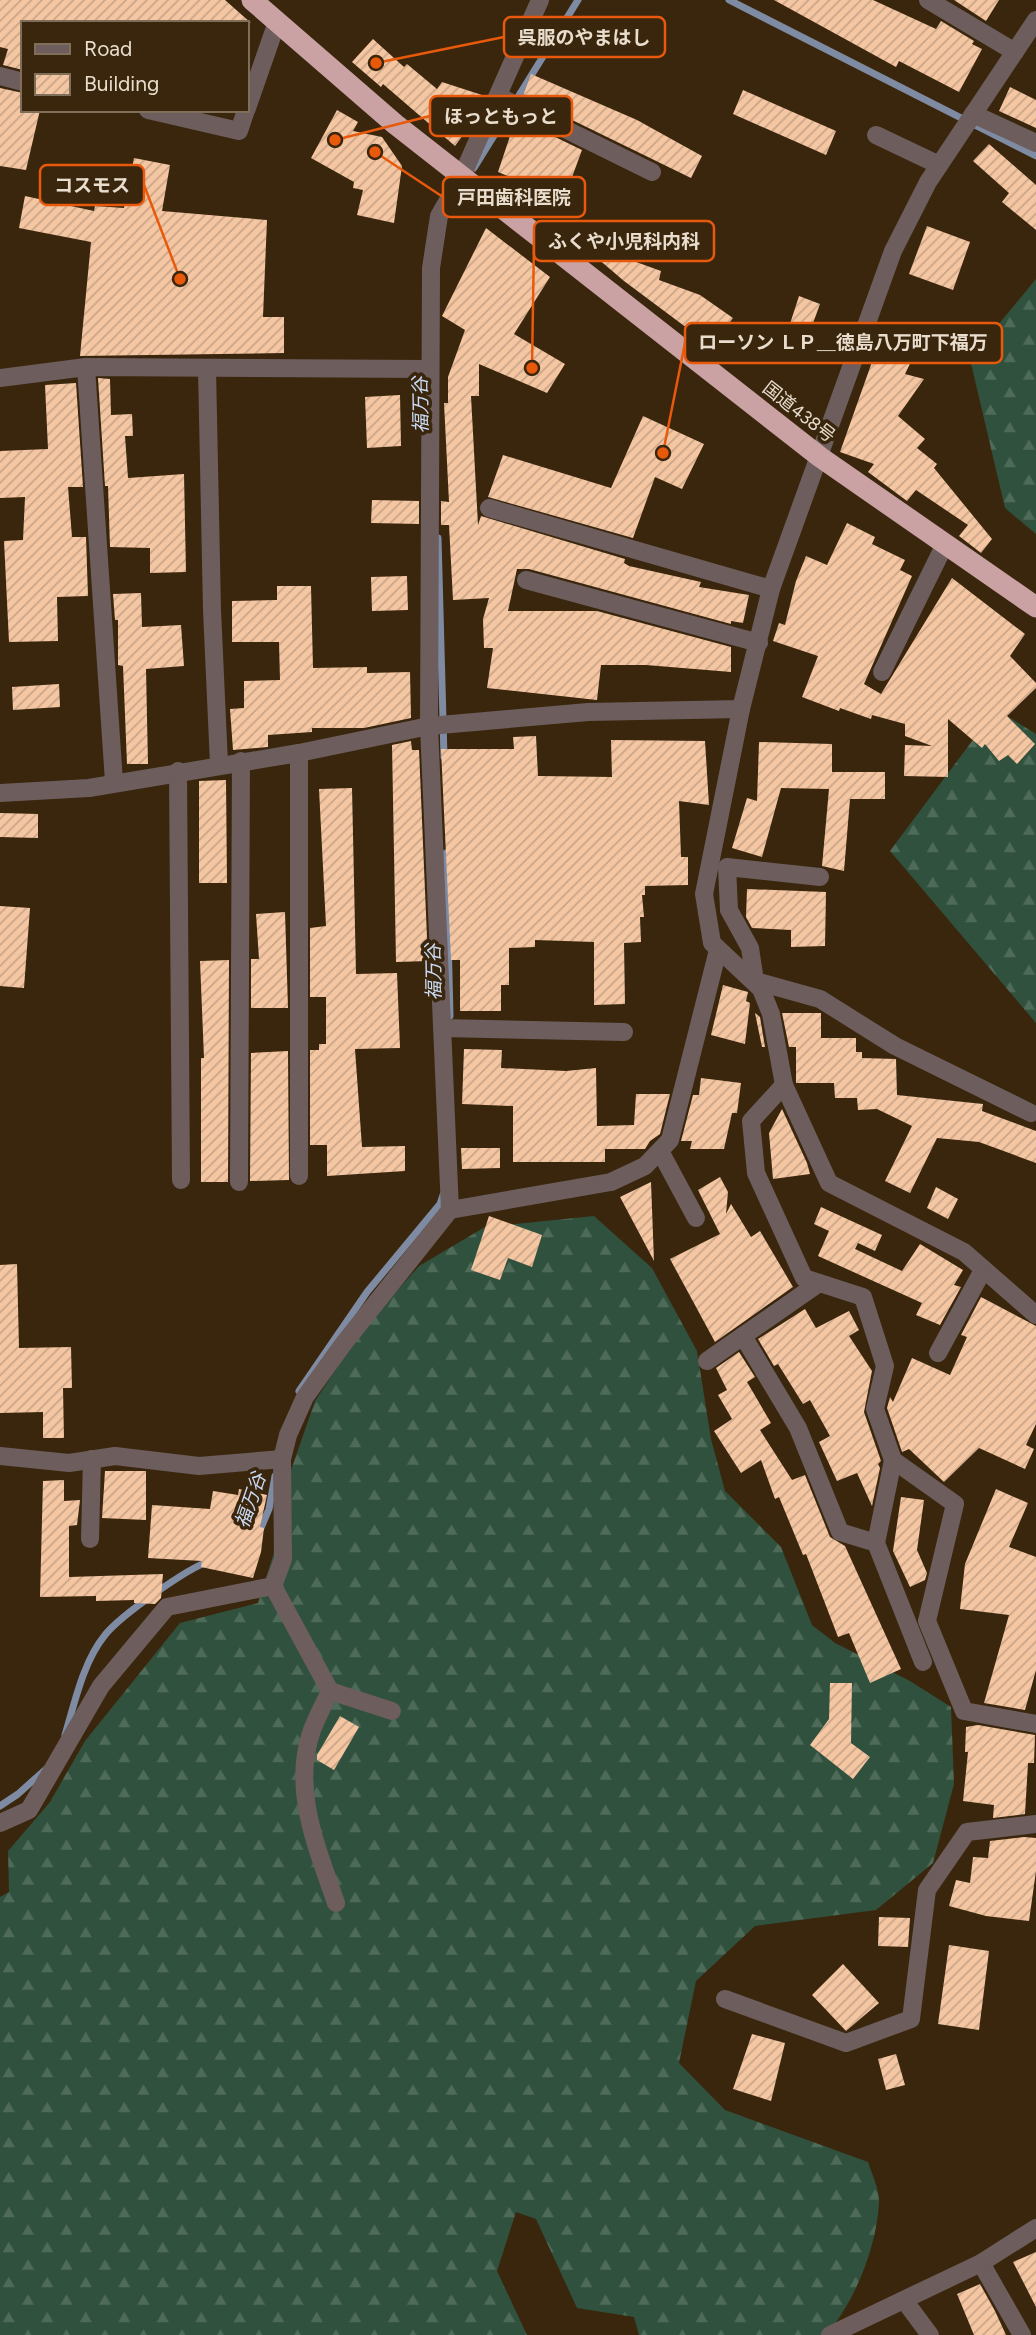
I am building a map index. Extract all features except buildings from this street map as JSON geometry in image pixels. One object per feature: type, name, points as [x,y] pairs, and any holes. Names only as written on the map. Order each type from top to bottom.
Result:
[{"type":"highway","name":"国道438号","points":[[252,0],[395,124],[820,457],[1036,607]]},
{"type":"street","points":[[392,1711],[330,1691],[273,1586],[283,1559],[282,1459],[288,1434],[306,1397],[344,1343],[450,1210],[429,726],[432,268],[439,216],[462,176],[540,0]]},
{"type":"street","points":[[928,0],[1015,52]]},
{"type":"street","points":[[1031,1113],[895,1046],[820,999],[755,981],[712,943],[704,894],[741,709],[771,589],[893,251],[939,165],[1036,20]]},
{"type":"street","points":[[248,103],[277,22]]},
{"type":"street","points":[[0,76],[21,81]]},
{"type":"street","points":[[498,96],[652,172]]},
{"type":"street","points":[[157,112],[239,131],[245,112]]},
{"type":"street","points":[[973,114],[1036,143]]},
{"type":"street","points":[[876,135],[939,165]]},
{"type":"street","points":[[0,377],[86,367],[430,369]]},
{"type":"street","points":[[86,367],[114,782]]},
{"type":"street","points":[[207,368],[212,610],[219,764]]},
{"type":"street","points":[[488,508],[771,589]]},
{"type":"street","points":[[882,672],[945,544]]},
{"type":"street","points":[[526,580],[759,643]]},
{"type":"street","points":[[0,793],[89,788],[219,764],[299,753],[429,726],[588,712],[741,709]]},
{"type":"street","points":[[299,753],[299,1176]]},
{"type":"street","points":[[239,1182],[241,761]]},
{"type":"street","points":[[178,771],[181,1180]]},
{"type":"street","points":[[820,877],[727,867],[729,910],[750,948],[755,981],[771,1014],[784,1085],[829,1183],[964,1252],[1036,1315]]},
{"type":"street","points":[[450,1210],[611,1182],[645,1166],[670,1140],[718,950]]},
{"type":"street","points":[[442,1028],[624,1032]]},
{"type":"street","points":[[784,1085],[751,1121],[756,1173],[804,1278],[863,1297],[885,1366],[875,1409],[893,1460],[876,1542],[923,1662]]},
{"type":"street","points":[[660,1150],[696,1218]]},
{"type":"street","points":[[938,1353],[983,1270]]},
{"type":"street","points":[[707,1361],[819,1283]]},
{"type":"street","points":[[743,1336],[799,1428],[840,1532],[876,1542]]},
{"type":"street","points":[[0,1455],[40,1462],[92,1460],[115,1456],[199,1465],[282,1459]]},
{"type":"street","points":[[90,1539],[92,1460]]},
{"type":"street","points":[[893,1460],[955,1504],[926,1621],[964,1711],[1036,1724]]},
{"type":"street","points":[[0,1822],[29,1810],[102,1686],[167,1607],[273,1586]]},
{"type":"street","points":[[330,1691],[311,1732],[304,1784],[306,1814],[336,1903]]},
{"type":"street","points":[[725,1999],[846,2043],[911,2020],[926,1890],[967,1832],[1036,1824]]},
{"type":"street","points":[[831,2335],[981,2263],[1036,2228]]},
{"type":"street","points":[[981,2263],[1022,2335]]},
{"type":"street","points":[[904,2300],[930,2335]]},
{"type":"green space","points":[[1036,279],[1036,534],[1005,508],[970,359]]},
{"type":"green space","points":[[996,709],[1036,734],[1036,1023],[890,851]]},
{"type":"green space","points":[[594,1216],[652,1268],[697,1351],[711,1439],[725,1491],[781,1547],[812,1625],[835,1643],[910,1681],[951,1707],[954,1784],[933,1863],[876,1910],[755,1926],[696,1981],[679,2063],[725,2110],[868,2162],[879,2199],[877,2221],[869,2256],[846,2307],[826,2335],[639,2335],[634,2317],[577,2308],[536,2219],[516,2212],[497,2271],[527,2335],[0,2335],[0,1897],[9,1892],[8,1851],[50,1802],[85,1741],[180,1623],[258,1603],[283,1524],[290,1473],[315,1401],[362,1330],[419,1266],[485,1227]]},
{"type":"waterway","name":"福万谷","points":[[474,168],[578,0]]},
{"type":"waterway","points":[[729,0],[1036,156]]},
{"type":"waterway","name":"福万谷","points":[[438,538],[444,757]]},
{"type":"waterway","name":"福万谷","points":[[446,853],[450,1016]]},
{"type":"waterway","name":"福万谷","points":[[299,1391],[367,1292],[440,1204],[443,1195]]},
{"type":"waterway","name":"福万谷","points":[[258,1535],[269,1509],[275,1476]]},
{"type":"waterway","name":"福万谷","points":[[65,1735],[85,1670],[105,1635],[154,1594],[199,1565],[210,1561]]},
{"type":"waterway","name":"福万谷","points":[[0,1806],[46,1769]]},
{"type":"place","name":"呉服のやまはし","points":[[376,63]]},
{"type":"place","name":"ほっともっと","points":[[335,140]]},
{"type":"place","name":"戸田歯科医院","points":[[375,152]]},
{"type":"place","name":"コスモス","points":[[180,279]]},
{"type":"place","name":"ふくや小児科内科","points":[[532,368]]},
{"type":"place","name":"ローソン ＬＰ＿徳島八万町下福万","points":[[663,453]]}]
